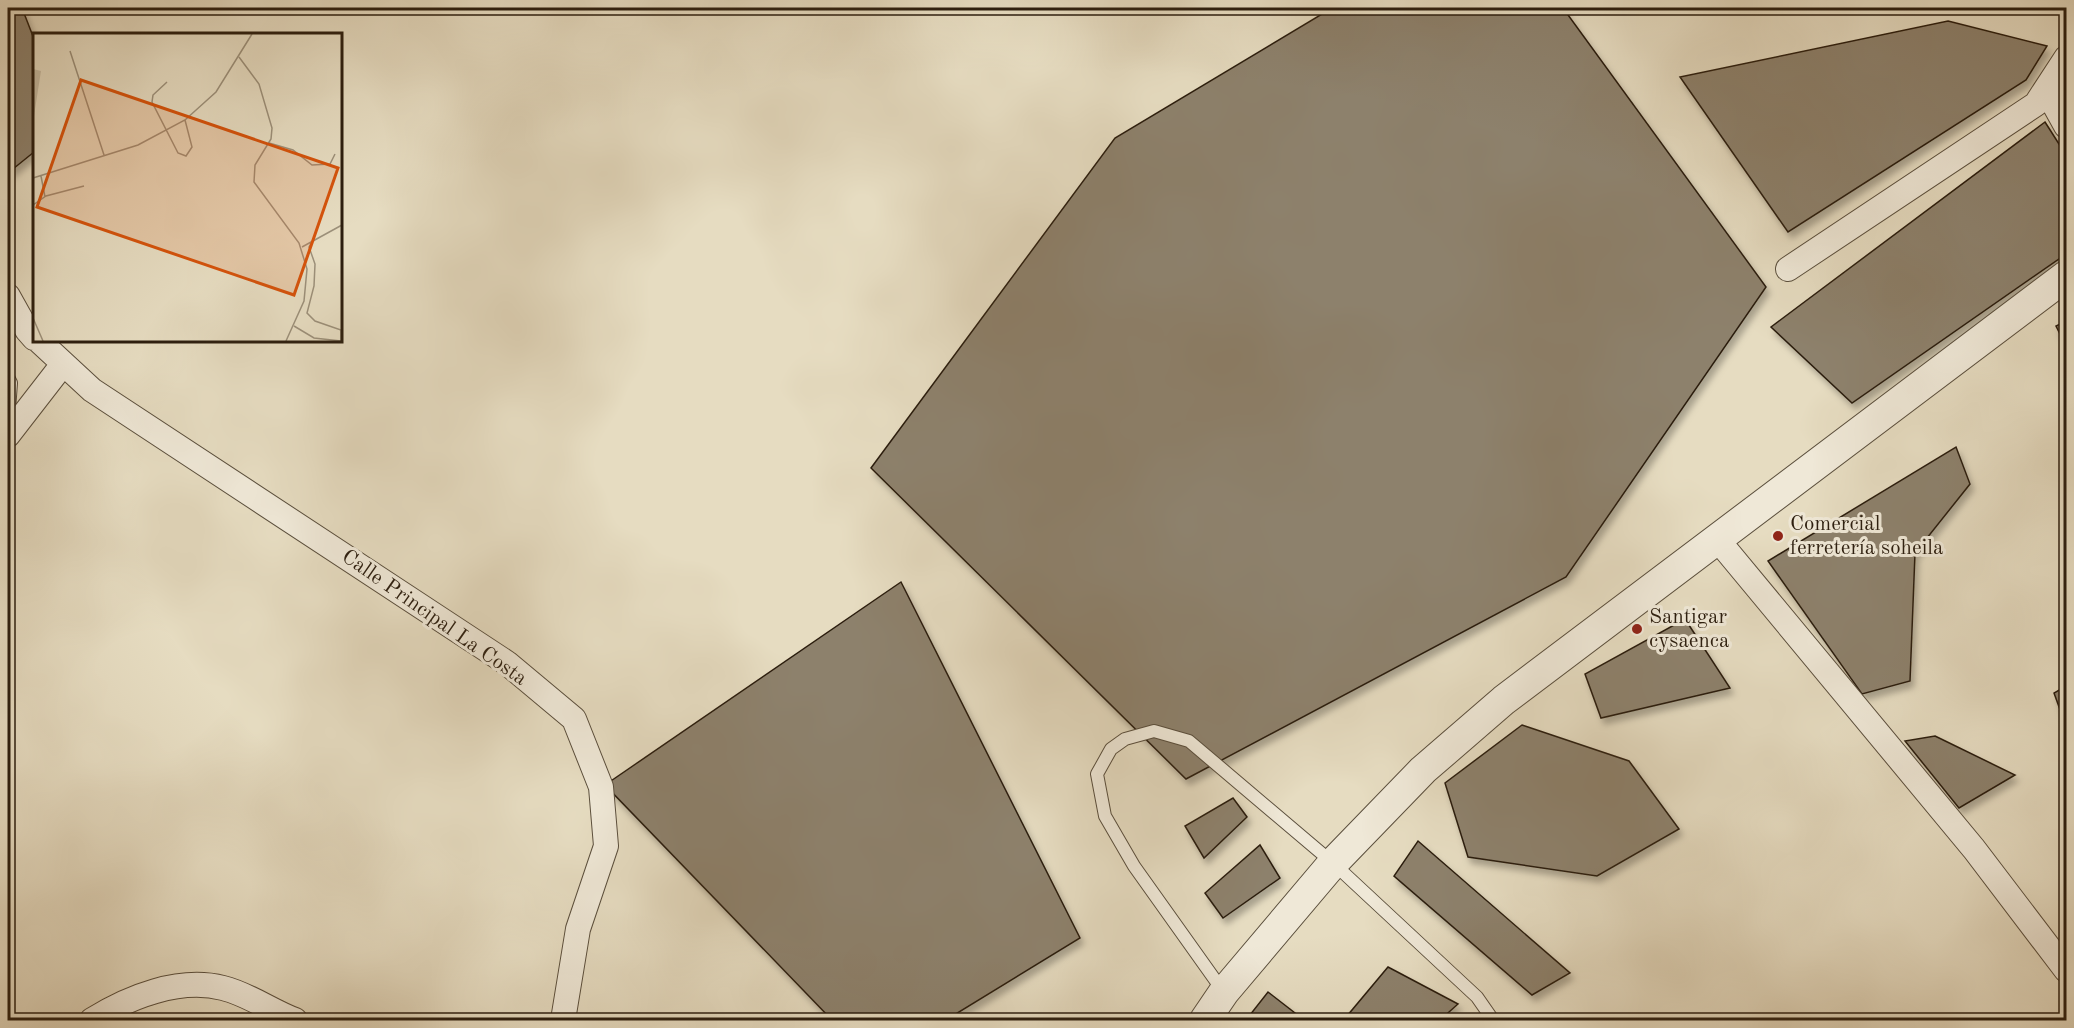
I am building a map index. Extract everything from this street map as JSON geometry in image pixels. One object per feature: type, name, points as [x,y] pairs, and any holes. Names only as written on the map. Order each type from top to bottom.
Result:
[{"type":"street","points":[[1788,269],[2037,104],[2067,58]]},
{"type":"street","points":[[2046,90],[2067,126]]},
{"type":"street","points":[[1205,1020],[1224,992],[1333,863],[1424,770],[1504,700],[2067,276]]},
{"type":"street","name":"Calle Principal La Costa","points":[[8,296],[27,330],[33,336]]},
{"type":"street","name":"Calle Principal La Costa","points":[[39,342],[92,390],[507,663],[574,719],[602,787],[606,846],[578,929],[563,1020]]},
{"type":"street","points":[[8,435],[63,364]]},
{"type":"street","points":[[1717,539],[1974,849],[2067,970]]},
{"type":"street","points":[[92,1020],[153,992],[193,983],[224,988],[295,1020]]},
{"type":"lane","points":[[8,377],[11,383],[8,423]]},
{"type":"lane","points":[[1224,992],[1134,866],[1105,816],[1097,774],[1111,749],[1125,739],[1154,731],[1189,741],[1333,863],[1477,997],[1493,1020]]},
{"type":"building","points":[[8,8],[22,8],[33,36],[33,153],[8,173]]},
{"type":"building","points":[[1332,8],[1563,8],[1766,287],[1566,577],[1186,779],[871,468],[1115,138]]},
{"type":"building","points":[[1948,21],[2047,46],[2026,80],[1788,232],[1680,77]]},
{"type":"building","points":[[2045,122],[2066,155],[2066,254],[1852,403],[1771,327]]},
{"type":"building","points":[[2066,321],[2066,346],[2056,326]]},
{"type":"building","points":[[1956,447],[1970,484],[1915,553],[1910,681],[1862,694],[1768,561]]},
{"type":"building","points":[[901,582],[1080,938],[946,1020],[832,1020],[605,785]]},
{"type":"building","points":[[1685,619],[1730,688],[1601,718],[1585,674]]},
{"type":"building","points":[[2066,686],[2066,726],[2054,693]]},
{"type":"building","points":[[1522,725],[1629,761],[1679,829],[1597,876],[1468,857],[1445,783]]},
{"type":"building","points":[[1935,736],[2015,775],[1959,808],[1905,741]]},
{"type":"building","points":[[1233,798],[1247,817],[1204,858],[1185,826]]},
{"type":"building","points":[[1418,841],[1570,973],[1532,995],[1394,876]]},
{"type":"building","points":[[1260,845],[1280,878],[1223,918],[1205,893]]},
{"type":"building","points":[[1388,967],[1458,1004],[1440,1020],[1352,1020],[1347,1016]]},
{"type":"building","points":[[1268,992],[1304,1020],[1246,1020]]},
{"type":"place","name":"Comercial ferretería soheila","points":[[1778,536]]},
{"type":"place","name":"Santigar cysaenca","points":[[1637,629]]}]
